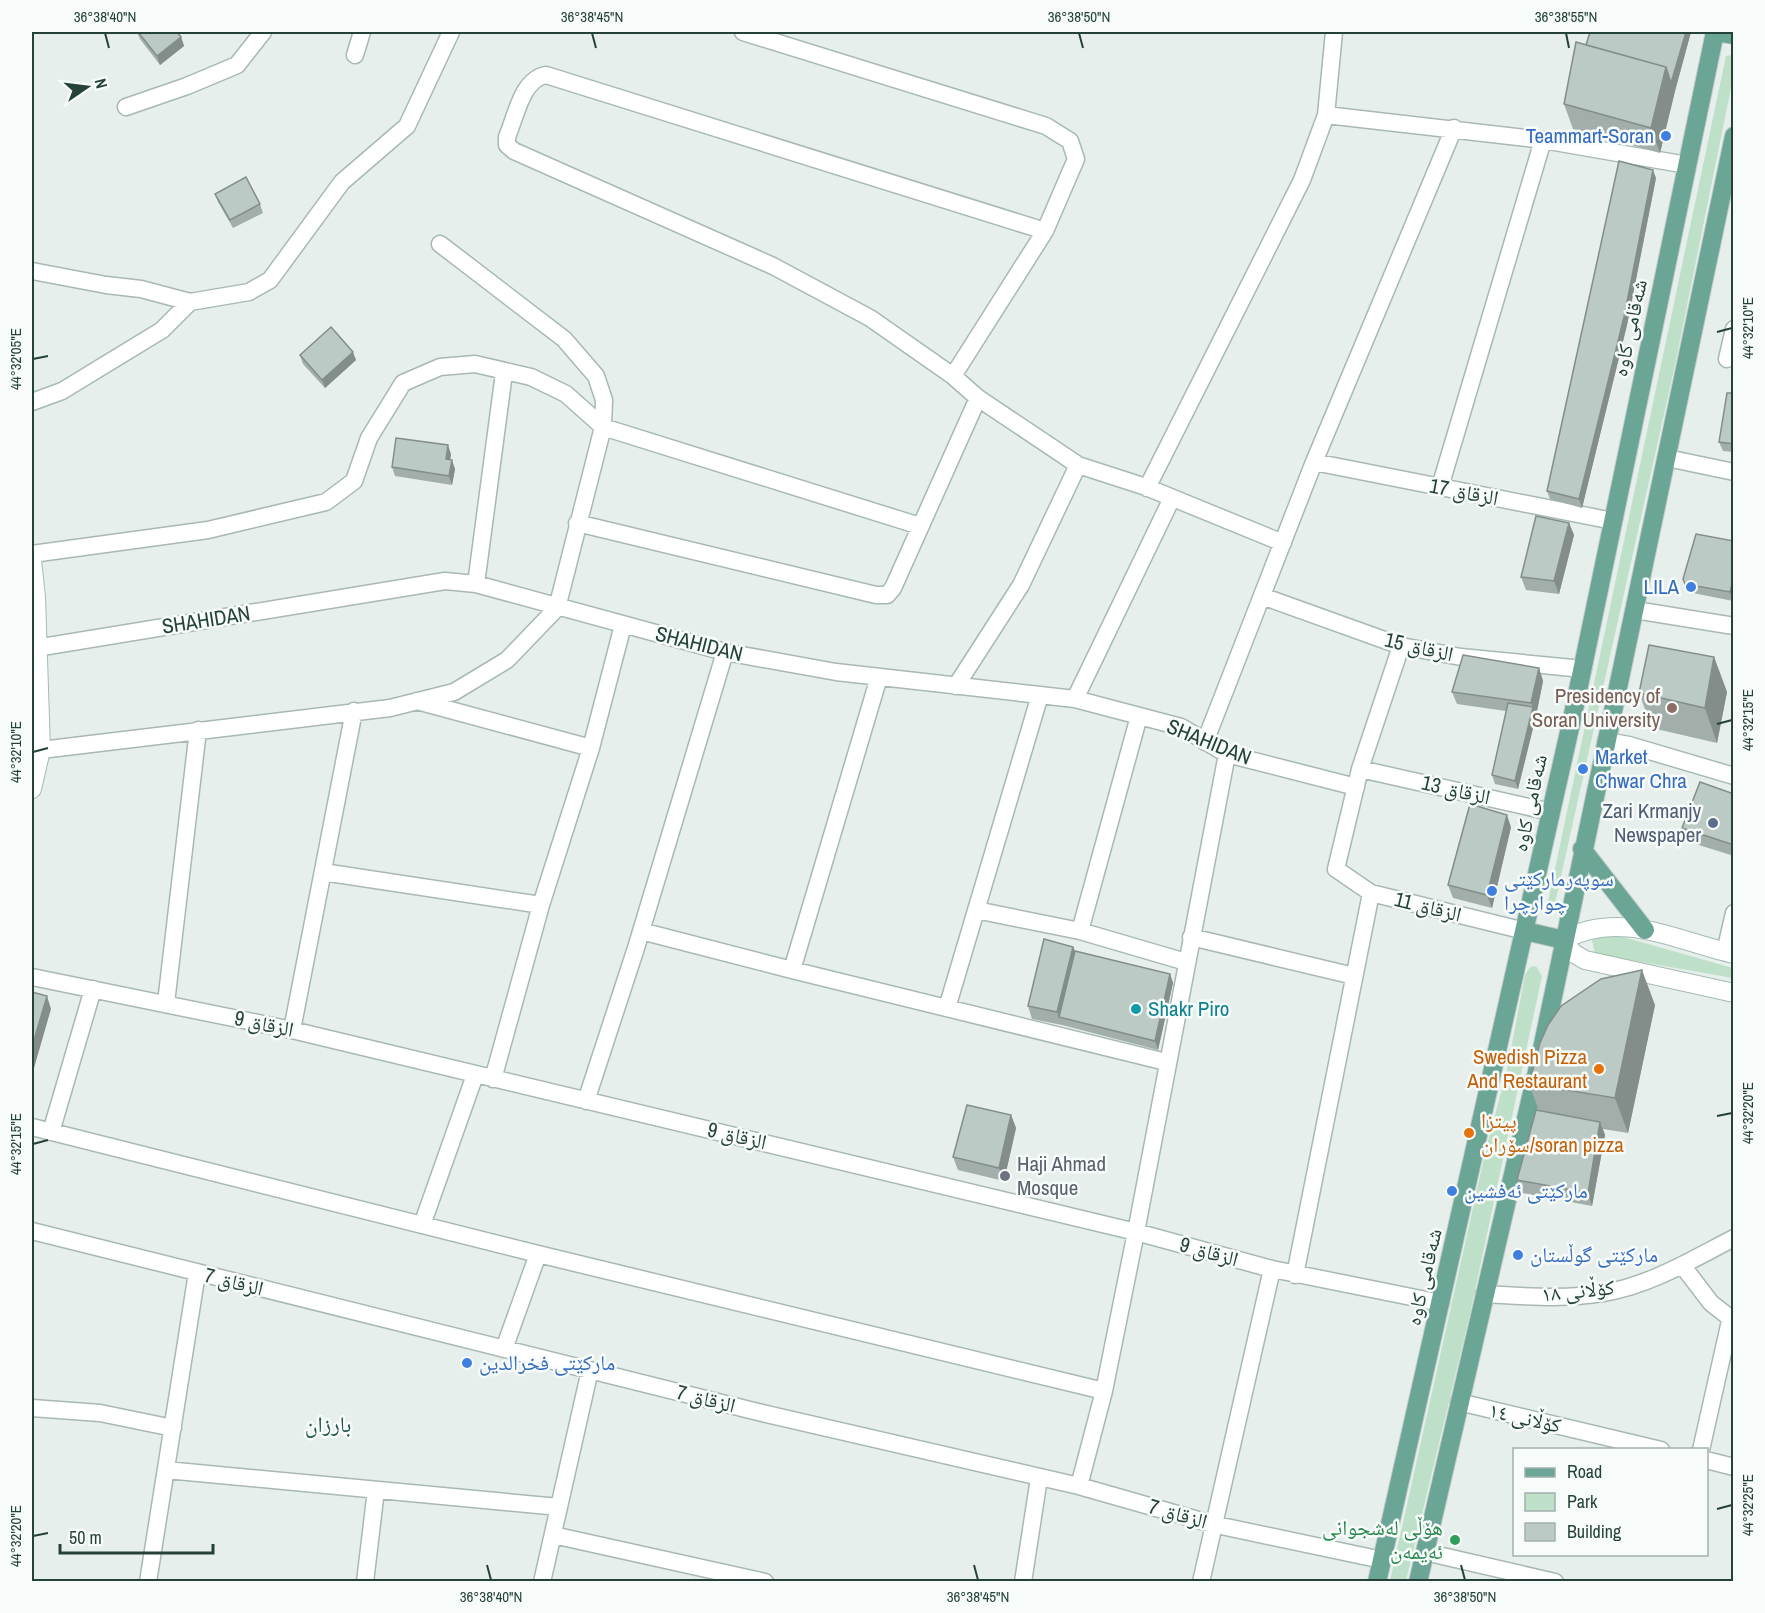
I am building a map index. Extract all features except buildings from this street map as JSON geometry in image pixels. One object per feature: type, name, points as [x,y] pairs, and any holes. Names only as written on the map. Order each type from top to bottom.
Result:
[{"type":"main road","points":[[1715,32],[1734,35]]},
{"type":"main road","name":"شەقامی کاوە","points":[[1377,1581],[1583,669],[1715,32]]},
{"type":"main road","points":[[1418,1581],[1539,1063],[1582,849],[1635,610],[1734,136]]},
{"type":"main road","points":[[32,560],[36,597],[36,749],[32,789]]},
{"type":"main road","points":[[1582,849],[1645,930]]},
{"type":"main road","points":[[1525,931],[1564,939],[1600,926],[1630,926],[1729,953]]},
{"type":"main road","points":[[1564,939],[1573,953],[1585,960],[1734,993]]},
{"type":"main road","points":[[1615,986],[1648,975]]},
{"type":"main road","points":[[1539,1063],[1549,1044],[1569,1019]]},
{"type":"street","points":[[126,107],[188,86],[237,65],[263,32]]},
{"type":"street","points":[[355,55],[362,32]]},
{"type":"street","points":[[32,271],[141,289],[190,302],[249,292],[270,280],[342,182],[407,126],[451,32]]},
{"type":"street","points":[[743,32],[1046,126],[1070,141],[1076,159],[1045,231],[953,376]]},
{"type":"street","points":[[1147,488],[1297,190],[1326,115],[1334,32]]},
{"type":"street","points":[[1045,231],[546,75],[536,76],[529,84],[507,137],[507,145],[514,151],[773,266],[870,318],[953,376],[978,398],[1078,465],[1147,488],[1283,543]]},
{"type":"street","points":[[1326,115],[1543,140],[1687,165]]},
{"type":"street","points":[[1205,742],[1314,462],[1454,128]]},
{"type":"street","points":[[1440,487],[1543,140]]},
{"type":"street","points":[[36,749],[390,708],[454,692],[507,660],[557,608],[603,427],[604,400],[596,376],[564,339],[440,244]]},
{"type":"street","points":[[32,402],[70,386],[162,330],[190,302]]},
{"type":"street","points":[[1727,359],[1734,329]]},
{"type":"street","points":[[32,554],[208,530],[326,502],[354,482],[369,438],[404,383],[440,367],[475,364],[504,373],[531,377],[566,394],[603,427],[920,526]]},
{"type":"street","points":[[476,584],[504,373]]},
{"type":"street","points":[[577,523],[876,595],[887,595],[978,398]]},
{"type":"street","points":[[1667,458],[1734,472]]},
{"type":"street","name":"الزقاق 17","points":[[1314,462],[1613,521]]},
{"type":"street","points":[[956,686],[1021,585],[1078,465]]},
{"type":"street","points":[[1075,699],[1172,498]]},
{"type":"street","name":"SHAHIDAN","points":[[36,648],[445,580],[476,584],[557,608],[725,652],[879,677],[1075,699],[1181,727],[1227,754],[1356,788]]},
{"type":"street","name":"الزقاق 15","points":[[1262,596],[1401,646],[1461,657],[1583,669]]},
{"type":"street","points":[[1635,610],[1734,626]]},
{"type":"street","points":[[493,1079],[541,905],[591,748],[623,625]]},
{"type":"street","points":[[1356,788],[1360,769],[1401,646]]},
{"type":"street","points":[[586,1101],[641,931],[725,652]]},
{"type":"street","points":[[792,969],[879,677]]},
{"type":"street","points":[[947,1008],[1040,695]]},
{"type":"street","points":[[416,701],[591,748]]},
{"type":"street","points":[[292,1030],[354,711]]},
{"type":"street","points":[[1080,931],[1139,716]]},
{"type":"street","points":[[166,1003],[198,730]]},
{"type":"street","points":[[1606,741],[1629,745],[1734,776]]},
{"type":"street","points":[[1079,1486],[1104,1391],[1227,754]]},
{"type":"street","name":"الزقاق 13","points":[[1360,769],[1551,812]]},
{"type":"street","name":"الزقاق 11","points":[[1356,788],[1336,869],[1371,893],[1525,931]]},
{"type":"street","points":[[323,872],[541,905]]},
{"type":"street","points":[[1295,1275],[1371,893]]},
{"type":"street","points":[[976,910],[1080,931],[1186,962]]},
{"type":"street","points":[[1729,953],[1734,913]]},
{"type":"street","points":[[641,931],[1166,1062]]},
{"type":"street","points":[[1191,937],[1354,976]]},
{"type":"street","name":"الزقاق 9","points":[[32,977],[292,1030],[1136,1232],[1295,1275],[1441,1303]]},
{"type":"street","points":[[51,1132],[93,989]]},
{"type":"street","points":[[422,1225],[475,1075]]},
{"type":"street","points":[[32,1127],[538,1254],[1104,1391]]},
{"type":"street","name":"الزقاق 7","points":[[32,1231],[590,1370],[1079,1486],[1212,1524],[1382,1560]]},
{"type":"street","name":"کۆڵانی ١٨","points":[[1484,1294],[1563,1297],[1605,1293],[1682,1264],[1734,1238]]},
{"type":"street","points":[[504,1349],[538,1254]]},
{"type":"street","points":[[1682,1264],[1711,1303],[1732,1321],[1701,1448]]},
{"type":"street","points":[[1201,1581],[1212,1524],[1272,1269]]},
{"type":"street","points":[[148,1581],[197,1273]]},
{"type":"street","points":[[542,1581],[590,1370]]},
{"type":"street","name":"کۆڵانی ١٤","points":[[1459,1402],[1656,1448]]},
{"type":"street","points":[[32,1408],[100,1413],[173,1428]]},
{"type":"street","points":[[1708,1460],[1734,1467]]},
{"type":"street","points":[[166,1470],[559,1507]]},
{"type":"street","points":[[1023,1581],[1039,1478]]},
{"type":"street","points":[[365,1581],[375,1490]]},
{"type":"street","points":[[553,1535],[765,1581]]},
{"type":"street","points":[[1425,1552],[1555,1581]]},
{"type":"green space","points":[[1733,55],[1733,78],[1675,365],[1555,903],[1548,902],[1726,56]]},
{"type":"green space","points":[[1609,933],[1733,968],[1733,978],[1595,954],[1592,940]]},
{"type":"green space","points":[[1536,966],[1542,976],[1470,1314],[1406,1581],[1390,1581],[1487,1145],[1507,1070],[1525,975],[1530,967]]},
{"type":"place","name":"Teammart-Soran","points":[[1666,136]]},
{"type":"place","name":"LILA","points":[[1691,587]]},
{"type":"place","name":"Presidency of Soran University","points":[[1672,708]]},
{"type":"place","name":"Market Chwar Chra","points":[[1583,769]]},
{"type":"place","name":"Zari Krmanjy Newspaper","points":[[1713,823]]},
{"type":"place","name":"سوپەرمارکێتی چوارچرا","points":[[1492,891]]},
{"type":"place","name":"Shakr Piro","points":[[1136,1009]]},
{"type":"place","name":"Swedish Pizza And Restaurant","points":[[1599,1069]]},
{"type":"place","name":"پیتزا سۆران/soran pizza","points":[[1469,1133]]},
{"type":"place","name":"Haji Ahmad Mosque","points":[[1005,1176]]},
{"type":"place","name":"مارکێتی ئەفشین","points":[[1452,1191]]},
{"type":"place","name":"مارکێتی گوڵستان","points":[[1518,1255]]},
{"type":"place","name":"مارکێتی فخرالدین","points":[[467,1363]]},
{"type":"place","name":"هۆڵی لەشجوانی ئەیمەن","points":[[1455,1540]]},
{"type":"district","name":"بارزان","points":[[328,1424]]}]
